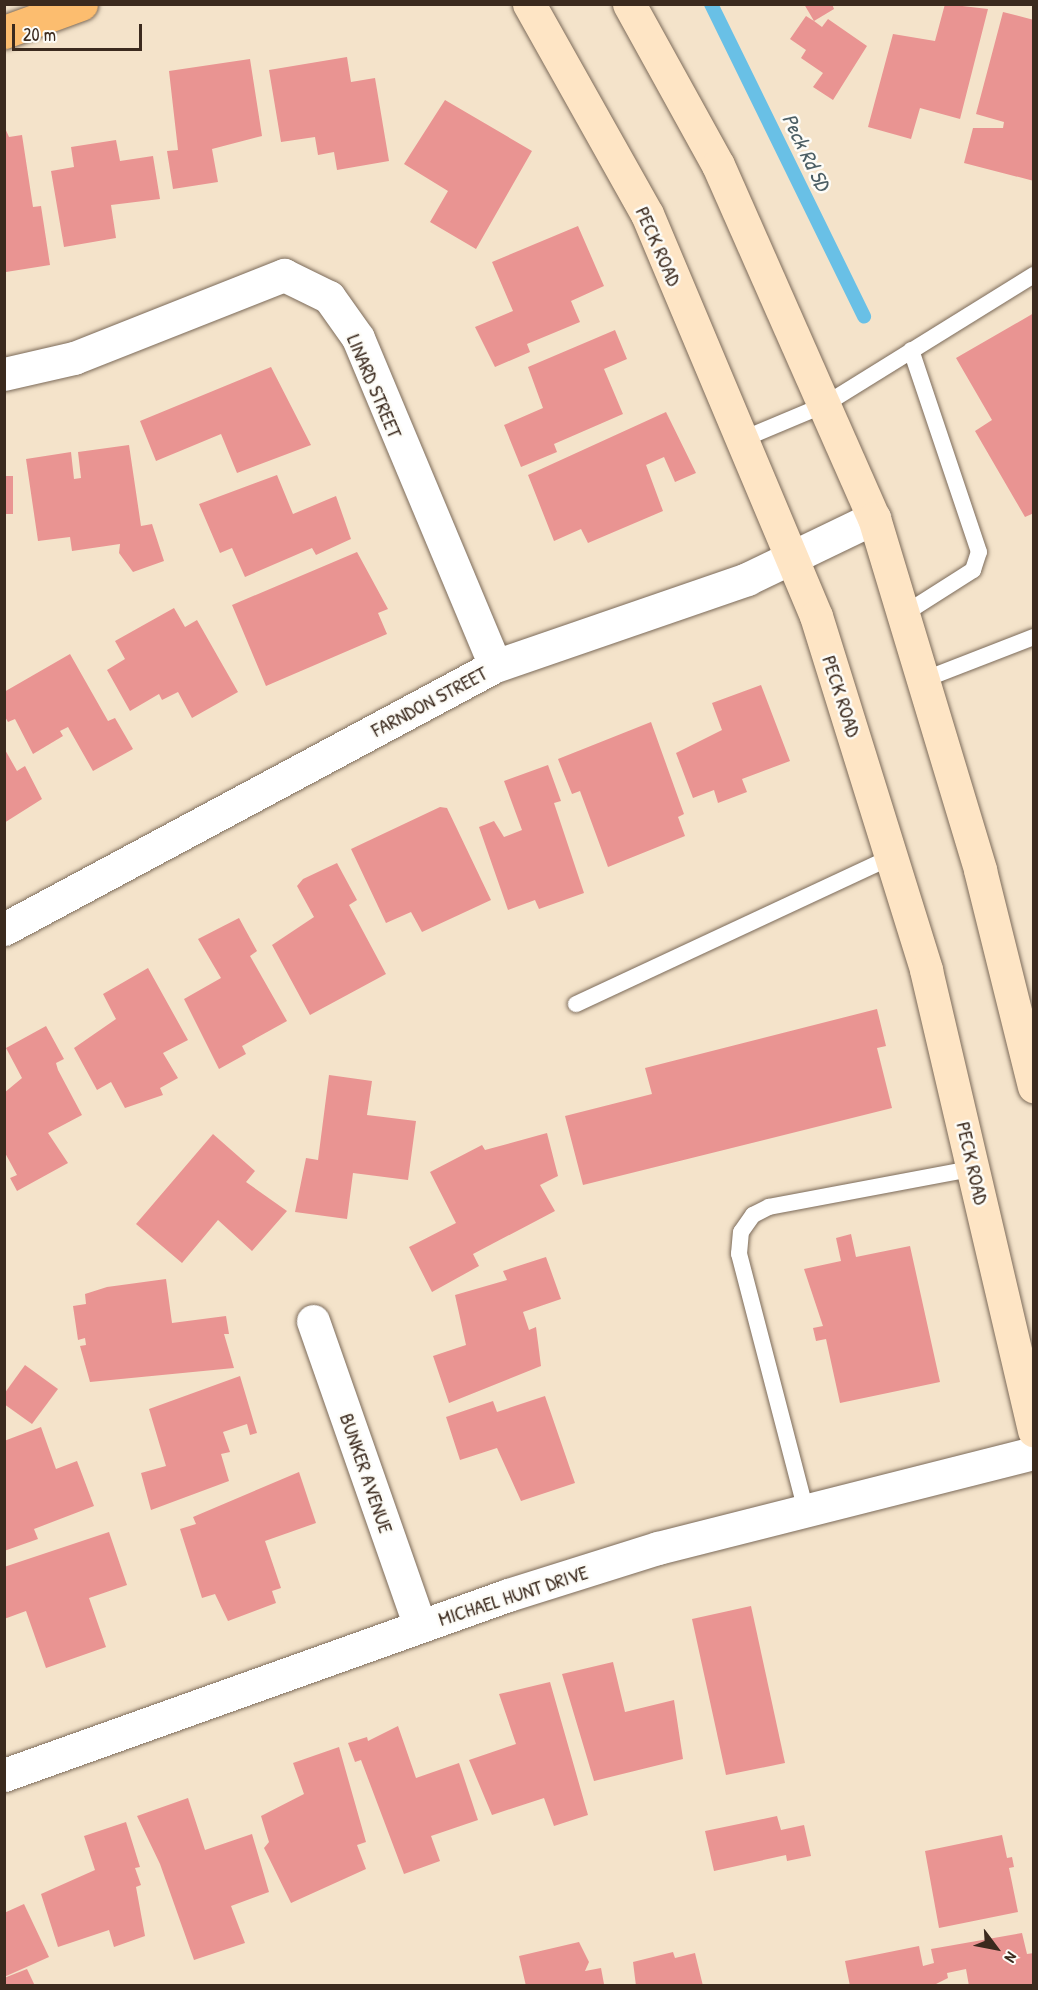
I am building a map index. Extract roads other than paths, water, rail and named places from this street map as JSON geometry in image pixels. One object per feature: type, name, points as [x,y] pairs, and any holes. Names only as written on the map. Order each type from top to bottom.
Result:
[{"type":"highway","points":[[4,32],[81,4]]},
{"type":"main road","name":"PECK ROAD","points":[[529,4],[646,214],[795,560],[893,856],[975,1168],[1034,1430]]},
{"type":"main road","points":[[629,4],[718,165],[874,518],[924,680],[1028,1042],[1034,1086]]},
{"type":"street","name":"LINARD STREET","points":[[4,374],[74,358],[284,275],[329,297],[358,338],[495,666]]},
{"type":"street","name":"FARNDON STREET","points":[[4,929],[495,666],[795,560],[874,518]]},
{"type":"street","name":"BUNKER AVENUE","points":[[313,1321],[420,1626]]},
{"type":"street","name":"MICHAEL HUNT DRIVE","points":[[4,1775],[420,1626],[658,1548],[1034,1453]]},
{"type":"lane","points":[[743,439],[824,405],[1034,275]]},
{"type":"lane","points":[[904,614],[973,570],[979,552],[911,350]]},
{"type":"lane","points":[[924,680],[1034,637]]},
{"type":"lane","points":[[576,1004],[893,856]]},
{"type":"lane","points":[[806,1511],[739,1254],[741,1232],[753,1215],[769,1207],[975,1168]]},
{"type":"waterway","name":"Peck Rd SD","points":[[711,4],[864,317]]}]
